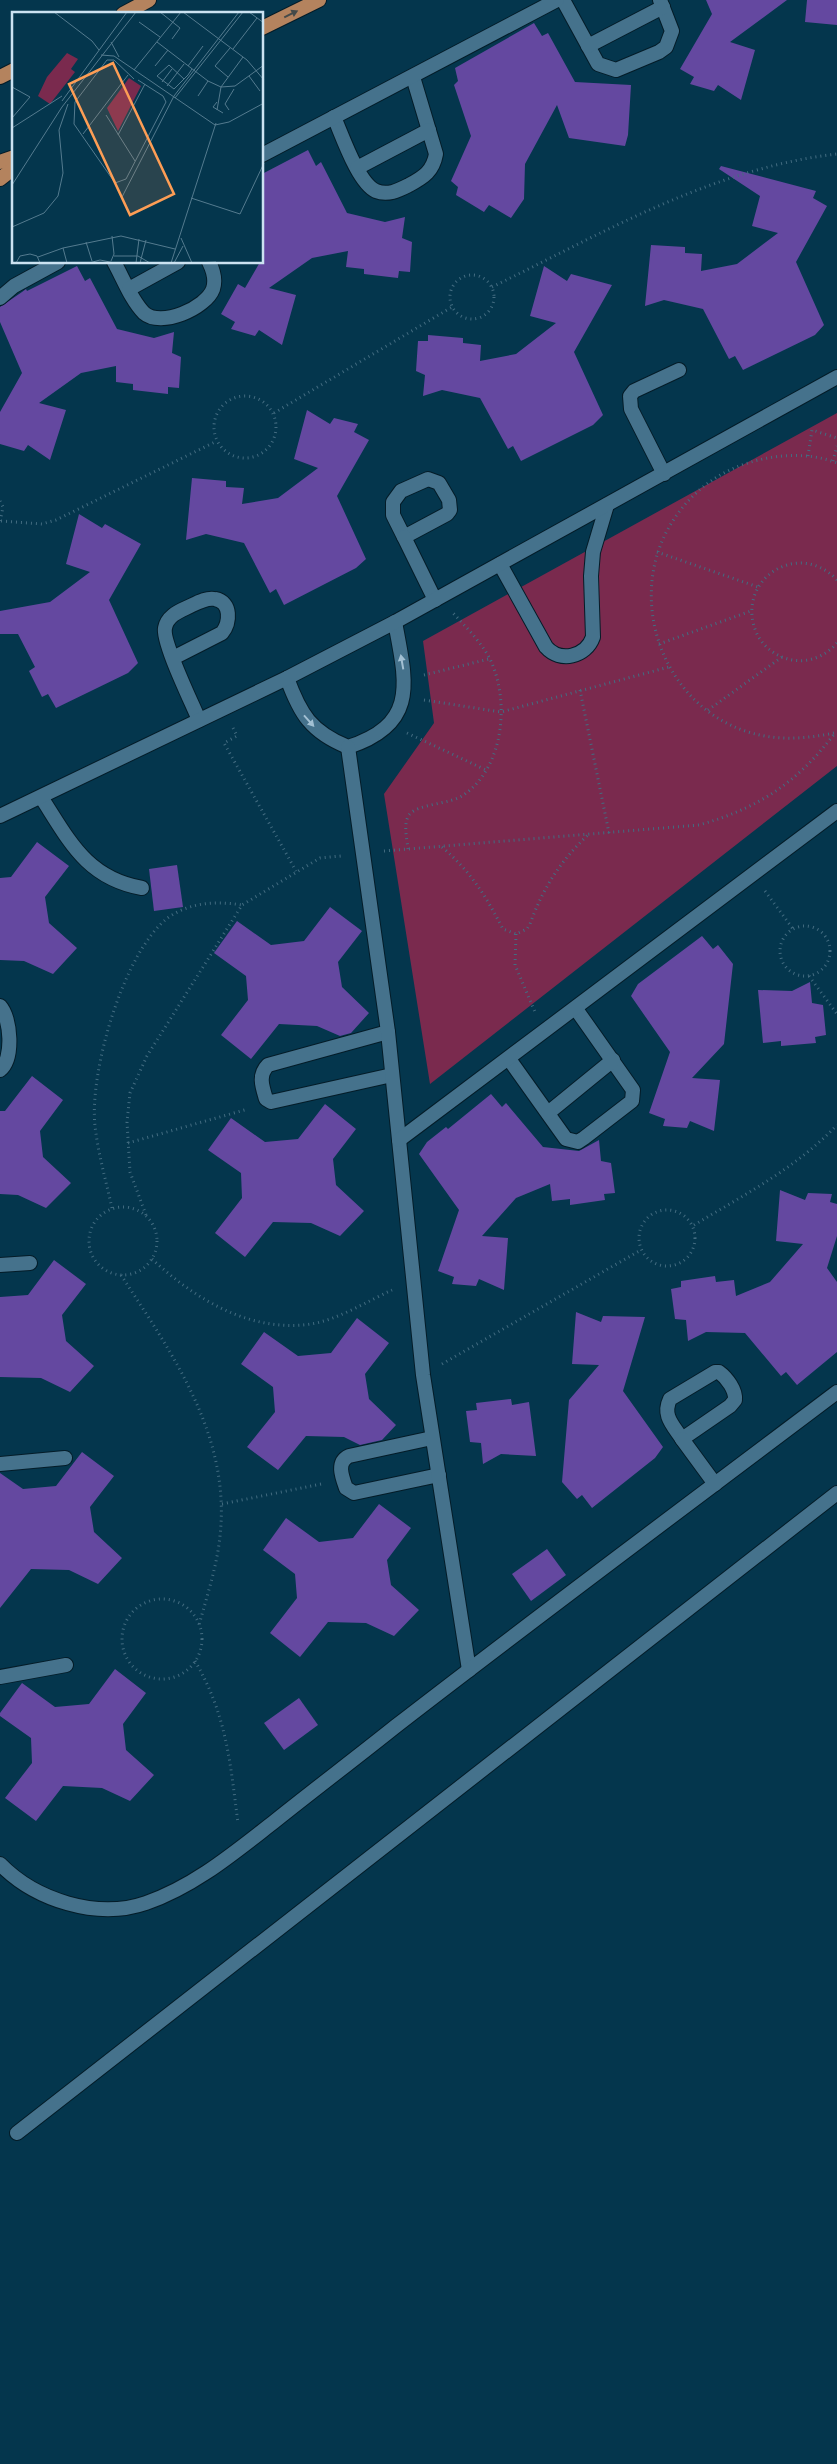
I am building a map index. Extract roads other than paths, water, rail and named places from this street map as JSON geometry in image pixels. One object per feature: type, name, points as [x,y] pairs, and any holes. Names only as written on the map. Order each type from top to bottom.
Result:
[{"type":"highway","points":[[127,12],[149,0]]},
{"type":"highway","points":[[264,27],[319,0]]},
{"type":"highway","points":[[0,77],[12,71]]},
{"type":"highway","points":[[0,162],[12,158]]},
{"type":"highway","points":[[0,179],[12,170]]},
{"type":"street","points":[[264,154],[557,0]]},
{"type":"street","points":[[563,0],[588,46],[598,64],[616,70],[659,52],[670,40],[672,31],[662,4],[588,46]]},
{"type":"street","points":[[334,117],[357,168],[369,187],[386,193],[421,179],[429,173],[434,164],[436,154],[413,77]]},
{"type":"street","points":[[357,168],[430,130]]},
{"type":"street","points":[[0,298],[14,286],[54,264]]},
{"type":"street","points":[[115,264],[144,313],[152,318],[173,318],[207,298],[213,289],[214,278],[210,264]]},
{"type":"street","points":[[129,289],[174,264]]},
{"type":"street","points":[[664,474],[631,409],[630,396],[634,391],[679,370]]},
{"type":"street","points":[[0,816],[287,678],[395,622],[837,377]]},
{"type":"street","points":[[404,537],[447,514],[450,510],[450,505],[442,487],[434,479],[428,479],[401,491],[393,502],[393,515],[435,600]]},
{"type":"street","points":[[500,564],[546,647],[558,656],[572,656],[591,643],[594,637],[591,576],[595,544],[607,505]]},
{"type":"street","points":[[173,658],[222,633],[226,628],[228,613],[222,602],[215,599],[204,600],[172,615],[164,629],[173,658],[199,720]]},
{"type":"street","points":[[287,678],[296,702],[305,718],[317,730],[332,740],[348,747],[371,740],[389,724],[398,711],[403,696],[405,679],[395,622]]},
{"type":"street","points":[[348,747],[388,1032],[423,1375],[469,1670]]},
{"type":"street","points":[[41,797],[77,852],[88,864],[114,880],[142,888]]},
{"type":"street","points":[[399,1140],[576,1009],[837,811]]},
{"type":"street","points":[[0,1006],[6,1016],[9,1057],[0,1070]]},
{"type":"street","points":[[509,1059],[566,1139],[578,1142],[632,1100],[633,1090],[576,1009]]},
{"type":"street","points":[[388,1032],[268,1065],[261,1075],[261,1080],[266,1099],[271,1102],[392,1075]]},
{"type":"street","points":[[548,1113],[613,1060]]},
{"type":"street","points":[[0,1265],[30,1263]]},
{"type":"street","points":[[682,1439],[730,1406],[735,1400],[734,1391],[719,1372],[712,1374],[670,1399],[666,1407],[667,1416],[682,1439],[715,1484]]},
{"type":"street","points":[[0,1864],[9,1874],[38,1893],[68,1904],[118,1907],[143,1904],[173,1892],[200,1876],[242,1846],[469,1670],[837,1392]]},
{"type":"street","points":[[432,1438],[349,1456],[340,1466],[346,1488],[354,1493],[439,1475]]},
{"type":"street","points":[[0,1464],[64,1458]]},
{"type":"street","points":[[17,2133],[837,1494]]},
{"type":"street","points":[[0,1677],[66,1665]]}]
